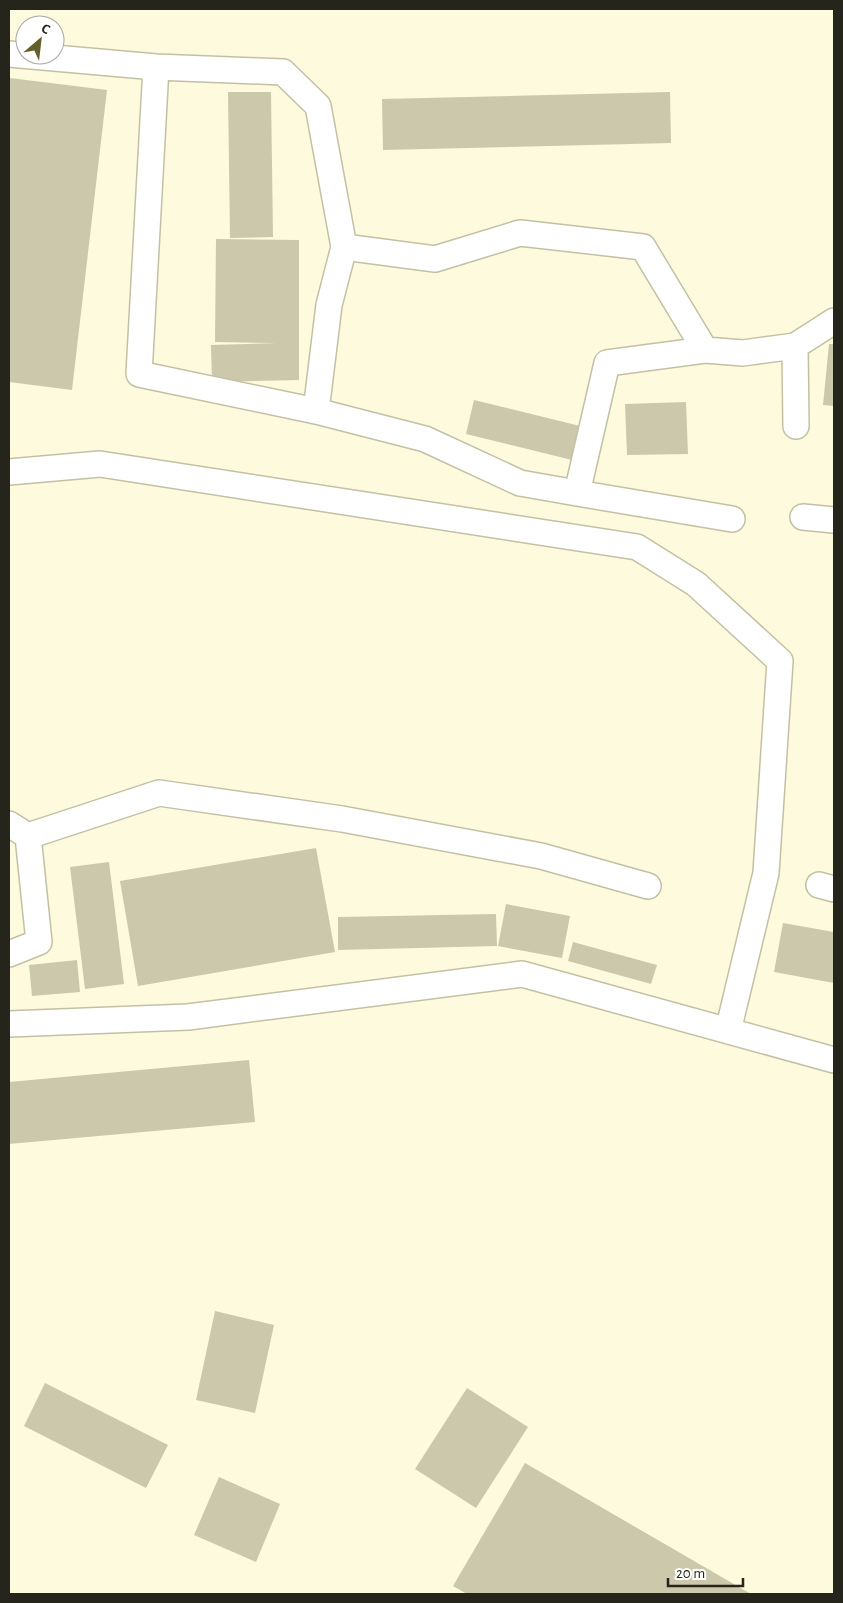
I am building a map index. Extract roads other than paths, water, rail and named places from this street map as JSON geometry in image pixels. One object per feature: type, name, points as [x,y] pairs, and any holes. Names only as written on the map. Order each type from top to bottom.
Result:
[{"type":"street","points":[[9,54],[156,67],[283,72],[318,106],[344,247],[329,305],[316,411]]},
{"type":"street","points":[[156,67],[139,374],[316,411],[425,439],[520,483],[732,519]]},
{"type":"street","points":[[344,247],[435,259],[520,233],[643,247],[705,350]]},
{"type":"street","points":[[577,493],[607,363],[705,350],[743,353],[795,346],[834,321]]},
{"type":"street","points":[[795,346],[796,426]]},
{"type":"street","points":[[9,472],[100,464],[637,548],[696,584],[780,661],[766,873],[728,1031]]},
{"type":"street","points":[[803,517],[834,520]]},
{"type":"street","points":[[9,954],[39,942],[18,830],[159,793],[342,820],[541,856],[648,886]]},
{"type":"street","points":[[9,1024],[188,1017],[522,974],[834,1060]]}]
